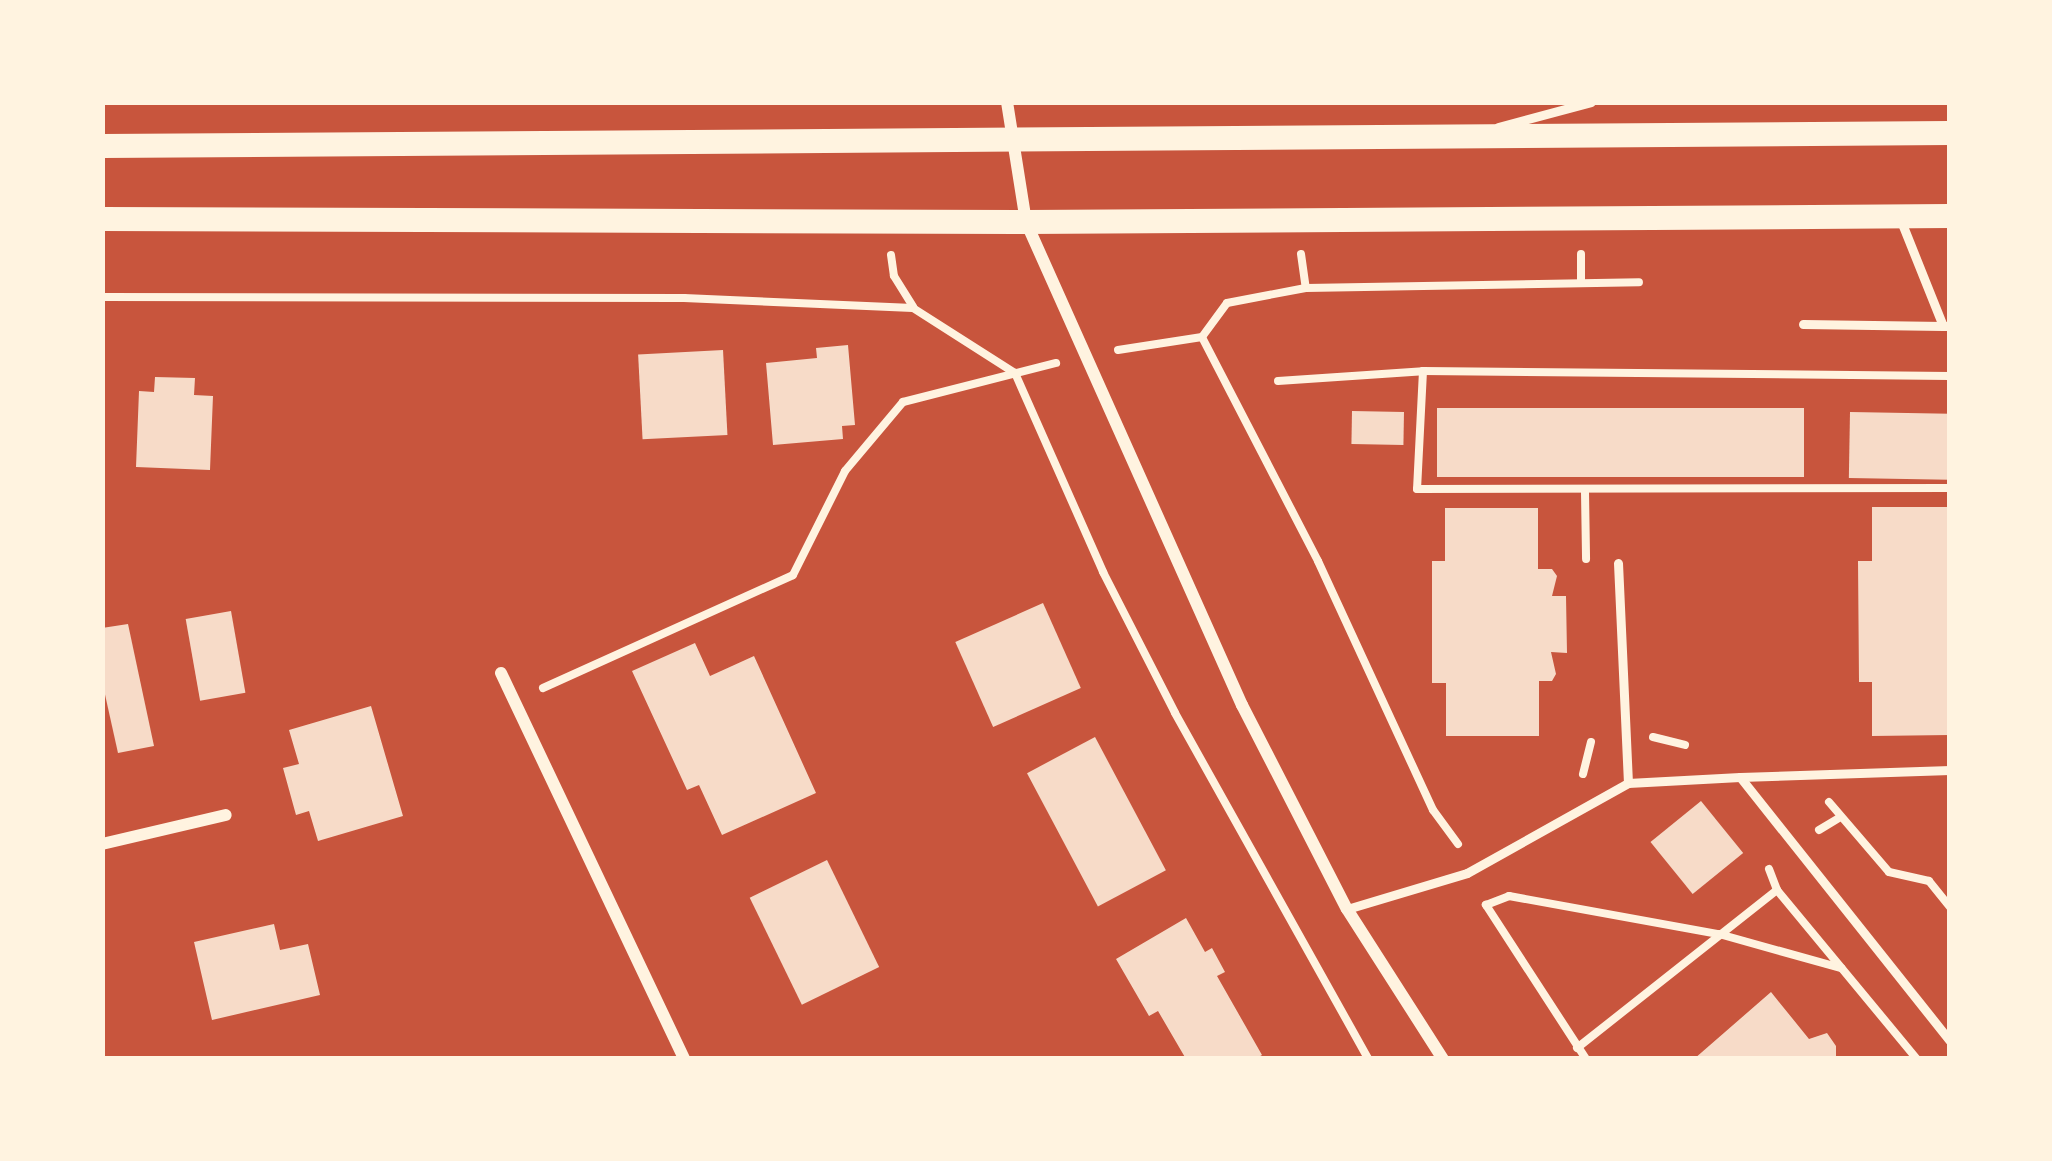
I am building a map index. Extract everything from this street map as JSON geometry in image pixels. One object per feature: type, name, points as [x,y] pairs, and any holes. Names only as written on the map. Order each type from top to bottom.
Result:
[{"type":"main road","points":[[102,146],[1011,136],[1950,134]]},
{"type":"main road","points":[[102,219],[1027,222],[1950,216]]},
{"type":"street","points":[[1007,102],[1027,222],[1242,705],[1347,909],[1443,1059]]},
{"type":"street","points":[[501,673],[684,1059]]},
{"type":"street","points":[[102,844],[226,815]]},
{"type":"lane","points":[[1459,138],[1591,102]]},
{"type":"lane","points":[[1803,324],[1947,326],[1900,216]]},
{"type":"lane","points":[[1618,563],[1628,783]]},
{"type":"lane","points":[[1347,909],[1467,873],[1628,783],[1950,770]]},
{"type":"lane","points":[[1740,777],[1950,1041]]},
{"type":"path","points":[[894,276],[914,308],[1016,373],[1103,572],[1175,713],[1368,1059]]},
{"type":"path","points":[[1477,837],[1459,845],[1433,810],[1318,561],[1202,337],[1227,303],[1306,288],[1639,282]]},
{"type":"path","points":[[102,297],[684,298],[914,308]]},
{"type":"path","points":[[1277,381],[1423,370],[1950,376]]},
{"type":"path","points":[[1423,370],[1417,489],[1950,488]]},
{"type":"path","points":[[514,701],[793,575],[844,471],[903,402],[1016,373]]},
{"type":"path","points":[[1585,492],[1586,562]]},
{"type":"path","points":[[1581,782],[1591,747],[1589,700],[1639,700],[1640,720],[1659,741],[1707,745]]},
{"type":"path","points":[[1814,776],[1839,818],[1889,872],[1929,881],[1950,907]]},
{"type":"path","points":[[1577,1048],[1777,890]]},
{"type":"path","points":[[1586,1059],[1486,905],[1509,896],[1719,934],[1841,968]]},
{"type":"building","points":[[848,345],[855,425],[842,426],[843,439],[773,445],[766,363],[817,358],[816,348]]},
{"type":"building","points":[[723,350],[727,435],[643,439],[638,354]]},
{"type":"building","points":[[155,377],[195,378],[194,395],[213,396],[210,470],[136,467],[139,391],[154,392]]},
{"type":"building","points":[[1437,408],[1804,408],[1804,477],[1437,477]]},
{"type":"building","points":[[1352,411],[1404,412],[1403,445],[1351,444]]},
{"type":"building","points":[[1850,412],[1950,414],[1949,480],[1849,478]]},
{"type":"building","points":[[1872,507],[1950,507],[1950,735],[1872,736],[1872,682],[1859,682],[1858,561],[1872,561]]},
{"type":"building","points":[[1445,508],[1538,508],[1538,569],[1552,569],[1557,576],[1552,596],[1566,596],[1567,653],[1551,652],[1556,674],[1552,681],[1539,681],[1539,736],[1446,736],[1446,683],[1432,683],[1432,561],[1445,561]]},
{"type":"building","points":[[1043,603],[1081,688],[993,727],[955,642]]},
{"type":"building","points":[[231,611],[245,693],[200,701],[186,619]]},
{"type":"building","points":[[128,624],[154,746],[118,753],[102,681],[102,628]]},
{"type":"building","points":[[695,643],[710,676],[754,656],[816,793],[722,835],[699,785],[687,790],[632,671]]},
{"type":"building","points":[[371,706],[403,816],[318,841],[309,811],[296,815],[283,768],[299,764],[289,730]]},
{"type":"building","points":[[1095,737],[1166,870],[1098,906],[1027,773]]},
{"type":"building","points":[[1701,801],[1743,853],[1693,894],[1650,842]]},
{"type":"building","points":[[827,860],[879,967],[802,1005],[750,898]]},
{"type":"building","points":[[1186,918],[1205,952],[1212,948],[1225,972],[1217,976],[1262,1055],[1255,1059],[1186,1059],[1158,1011],[1149,1016],[1116,959]]},
{"type":"building","points":[[274,924],[280,950],[308,944],[320,995],[212,1020],[194,942]]},
{"type":"building","points":[[1771,992],[1809,1039],[1827,1033],[1836,1046],[1836,1059],[1694,1059]]}]
